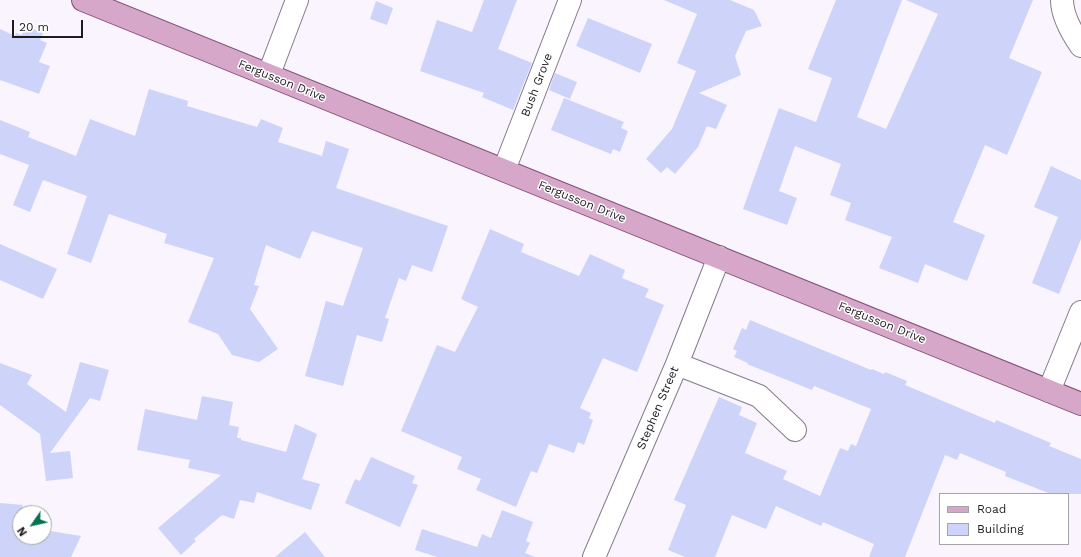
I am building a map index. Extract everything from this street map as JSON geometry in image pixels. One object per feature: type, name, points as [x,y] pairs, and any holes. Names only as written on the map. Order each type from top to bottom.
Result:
[{"type":"main road","name":"Fergusson Drive","points":[[83,0],[1081,404]]},
{"type":"street","points":[[269,74],[297,0]]},
{"type":"street","name":"Bush Grove","points":[[504,170],[570,0]]},
{"type":"street","points":[[1062,0],[1062,9],[1074,36],[1081,46]]},
{"type":"street","name":"Stephen Street","points":[[594,557],[677,364],[718,258]]},
{"type":"street","points":[[1049,391],[1081,312]]},
{"type":"street","points":[[677,364],[759,396],[795,430]]},
{"type":"building","points":[[484,0],[517,0],[498,49],[532,63],[513,110],[482,97],[484,93],[420,71],[437,20],[472,32]]},
{"type":"building","points":[[664,0],[730,0],[754,10],[762,26],[746,31],[735,56],[741,75],[699,93],[727,105],[716,129],[707,126],[698,147],[675,174],[667,167],[661,173],[646,159],[672,129],[696,71],[677,63],[697,14]]},
{"type":"building","points":[[836,0],[902,0],[857,117],[886,129],[938,14],[906,0],[1033,0],[1009,58],[1042,72],[1007,155],[985,145],[953,222],[985,235],[967,281],[925,264],[918,283],[879,268],[892,237],[845,220],[851,203],[830,195],[841,164],[795,146],[779,191],[797,198],[787,225],[743,209],[779,108],[816,122],[832,78],[808,69]]},
{"type":"building","points":[[376,1],[393,8],[387,25],[370,19]]},
{"type":"building","points":[[588,18],[652,44],[640,73],[576,46]]},
{"type":"building","points":[[25,26],[43,33],[40,40],[47,43],[39,62],[50,66],[39,94],[0,80],[0,29],[15,36],[16,33],[22,35]]},
{"type":"building","points":[[555,73],[577,82],[570,99],[549,90]]},
{"type":"building","points":[[149,89],[188,101],[187,106],[257,127],[261,119],[283,128],[278,142],[322,156],[326,141],[349,149],[336,188],[448,226],[432,272],[412,265],[406,281],[399,278],[385,318],[389,319],[382,342],[357,335],[343,386],[305,376],[326,301],[343,306],[363,248],[312,231],[300,259],[266,245],[254,285],[259,286],[250,309],[278,349],[259,362],[232,355],[218,334],[188,322],[214,258],[164,243],[167,234],[109,214],[91,263],[67,254],[87,196],[43,180],[30,212],[13,205],[29,165],[0,154],[0,120],[30,132],[28,137],[76,156],[90,119],[135,136]]},
{"type":"building","points":[[564,98],[624,122],[621,128],[628,131],[620,152],[613,149],[611,154],[551,130]]},
{"type":"building","points":[[1051,166],[1081,180],[1081,239],[1059,294],[1032,283],[1058,217],[1034,207]]},
{"type":"building","points":[[490,229],[524,244],[521,252],[579,276],[590,254],[625,270],[622,278],[649,289],[645,297],[664,305],[637,372],[603,358],[580,408],[591,413],[589,418],[593,420],[584,445],[578,442],[574,453],[549,444],[537,473],[531,471],[516,507],[476,490],[481,479],[457,469],[462,457],[401,431],[437,345],[455,352],[478,307],[461,299]]},
{"type":"building","points":[[0,244],[57,269],[43,299],[0,280]]},
{"type":"building","points":[[750,320],[871,370],[872,369],[884,374],[885,372],[907,381],[905,385],[995,423],[996,420],[1051,443],[1049,446],[1081,459],[1081,494],[1048,493],[1005,476],[1006,472],[960,453],[957,460],[945,455],[905,557],[869,557],[874,544],[823,522],[821,526],[776,506],[766,529],[732,515],[715,557],[685,557],[668,550],[686,505],[674,500],[719,397],[742,407],[739,415],[757,423],[745,453],[787,471],[783,479],[820,496],[840,448],[848,451],[851,444],[856,446],[871,409],[814,386],[812,390],[747,364],[748,363],[734,357],[737,351],[733,349],[742,328],[746,330]]},
{"type":"building","points":[[80,362],[109,370],[100,401],[90,398],[50,453],[70,451],[73,478],[46,481],[40,434],[0,405],[0,363],[32,375],[27,384],[66,412]]},
{"type":"building","points":[[202,396],[233,402],[229,425],[239,427],[237,438],[241,438],[241,440],[286,452],[295,424],[317,434],[302,479],[320,484],[311,510],[257,492],[254,503],[240,500],[234,519],[222,515],[194,539],[196,541],[181,555],[158,528],[221,475],[188,468],[190,460],[137,450],[145,409],[197,420]]},
{"type":"building","points":[[371,457],[415,476],[412,483],[418,485],[400,527],[345,503],[355,479],[360,481]]},
{"type":"building","points":[[0,503],[23,505],[12,505],[12,545],[52,545],[52,531],[81,536],[71,557],[0,557]]},
{"type":"building","points":[[502,510],[533,522],[526,541],[530,543],[525,553],[535,557],[437,557],[415,550],[422,529],[477,547],[482,534],[491,538]]},
{"type":"building","points":[[305,532],[325,557],[275,557]]}]
